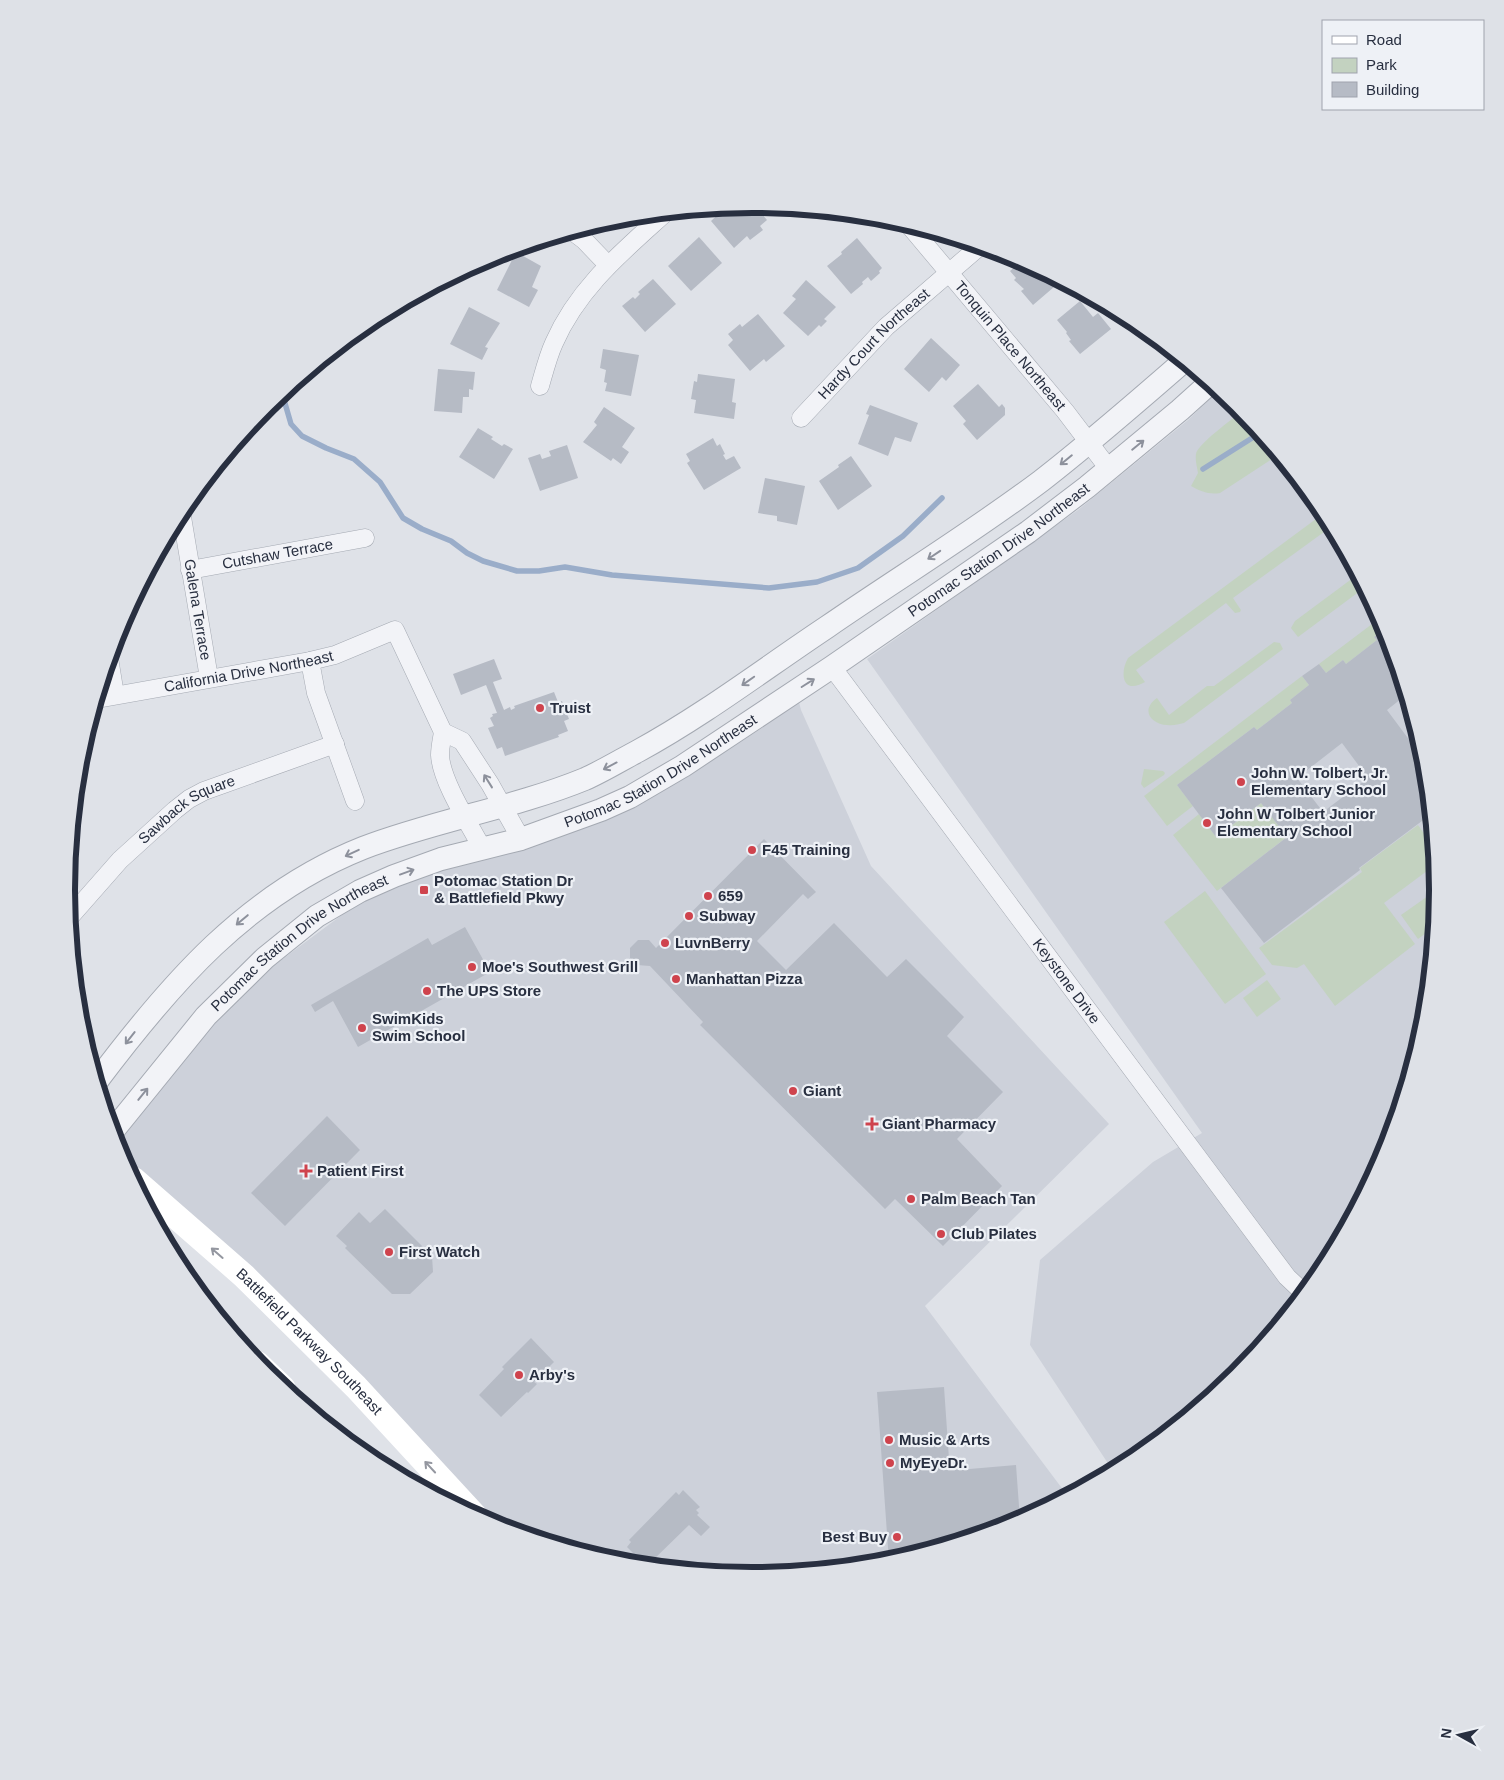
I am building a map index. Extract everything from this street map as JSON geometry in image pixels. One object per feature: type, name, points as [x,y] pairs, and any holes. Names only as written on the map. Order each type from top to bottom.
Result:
[{"type":"main road","name":"Battlefield Parkway Southeast","points":[[146,1190],[251,1283],[356,1387],[461,1500]]},
{"type":"street","points":[[540,386],[554,343],[570,313],[588,286],[657,220]]},
{"type":"street","name":"Tonquin Place Northeast","points":[[916,233],[1089,441],[1109,469]]},
{"type":"street","points":[[578,236],[608,265]]},
{"type":"street","name":"Hardy Court Northeast","points":[[801,418],[886,327],[974,251]]},
{"type":"street","name":"Potomac Station Drive Northeast","points":[[101,1076],[173,986],[218,940],[249,914],[313,871],[363,848],[502,805],[538,796],[587,778],[682,727],[1041,481],[1179,365]]},
{"type":"street","name":"Potomac Station Drive Northeast","points":[[118,1125],[206,1016],[265,958],[317,916],[360,891],[394,876],[441,859],[521,839],[558,827],[630,797],[683,766],[832,667],[1028,532],[1109,469],[1205,387]]},
{"type":"street","name":"Galena Terrace","points":[[183,524],[209,678]]},
{"type":"street","name":"Cutshaw Terrace","points":[[190,570],[365,538]]},
{"type":"street","name":"California Drive Northeast","points":[[103,698],[310,661],[334,655],[395,630],[443,732]]},
{"type":"street","points":[[310,661],[316,693],[355,801]]},
{"type":"street","name":"Keystone Drive","points":[[832,667],[1287,1277],[1299,1288]]},
{"type":"street","points":[[111,672],[115,696]]},
{"type":"street","points":[[482,848],[448,782],[440,756],[443,732],[462,742],[521,839]]},
{"type":"street","name":"Sawback Square","points":[[75,911],[120,860],[188,800],[204,791],[335,744]]},
{"type":"shaded area","name":"John W Tolbert Junior Elementary School","points":[[1214,395],[1231,411],[1289,478],[1315,514],[1338,551],[1359,591],[1393,672],[1416,758],[1428,846],[1428,934],[1416,1022],[1393,1108],[1359,1189],[1338,1229],[1315,1266],[1289,1302],[1231,1369],[1164,1427],[1109,1465],[1030,1345],[1040,1260],[1153,1162],[1202,1133],[867,659],[1078,510],[1188,420]]},
{"type":"shaded area","points":[[796,690],[801,710],[871,866],[1109,1124],[925,1306],[1063,1490],[1011,1515],[970,1531],[927,1544],[884,1554],[796,1566],[708,1566],[664,1561],[620,1554],[534,1531],[458,1499],[147,1193],[118,1125],[206,1016],[354,906],[441,859],[558,827]]},
{"type":"green space","points":[[1236,417],[1273,458],[1220,493],[1205,492],[1191,486],[1198,473],[1196,454],[1202,444]]},
{"type":"green space","points":[[1317,518],[1331,539],[1324,532],[1233,598],[1241,610],[1240,612],[1235,613],[1226,603],[1136,670],[1145,682],[1138,685],[1132,686],[1125,681],[1124,670],[1128,658]]},
{"type":"green space","points":[[1352,578],[1359,592],[1298,637],[1291,628],[1295,621]]},
{"type":"green space","points":[[1373,623],[1378,634],[1374,637],[1377,640],[1346,664],[1343,660],[1326,673],[1319,664]]},
{"type":"green space","points":[[1274,642],[1280,643],[1283,649],[1184,723],[1161,724],[1150,716],[1148,712],[1149,707],[1157,698],[1169,715],[1207,686],[1214,686]]},
{"type":"green space","points":[[1302,676],[1309,685],[1290,700],[1292,703],[1257,730],[1254,727],[1177,785],[1193,806],[1167,826],[1144,796]]},
{"type":"green space","points":[[1144,769],[1163,771],[1165,773],[1144,788],[1141,784]]},
{"type":"green space","points":[[1261,803],[1287,837],[1217,891],[1173,835],[1199,814],[1216,837]]},
{"type":"green space","points":[[1418,825],[1427,838],[1429,870],[1384,903],[1415,944],[1335,1006],[1304,964],[1297,968],[1272,965],[1259,948],[1362,872],[1360,868]]},
{"type":"green space","points":[[1205,891],[1266,974],[1225,1004],[1164,922]]},
{"type":"green space","points":[[1429,895],[1428,931],[1418,939],[1401,915]]},
{"type":"green space","points":[[1267,980],[1281,999],[1257,1017],[1243,998]]},
{"type":"building","points":[[752,213],[761,213],[767,220],[760,226],[763,230],[750,240],[747,236],[734,248],[711,221],[719,214]]},
{"type":"building","points":[[699,237],[722,263],[691,291],[668,266]]},
{"type":"building","points":[[857,238],[882,268],[879,271],[880,273],[871,281],[868,277],[851,294],[827,266]]},
{"type":"building","points":[[520,254],[541,266],[532,287],[538,290],[529,307],[497,290],[514,257]]},
{"type":"building","points":[[1015,267],[1056,286],[1033,305],[1021,291],[1024,289],[1014,280],[1016,278],[1010,271]]},
{"type":"building","points":[[653,279],[676,304],[645,332],[622,306],[633,297],[635,299],[640,294],[638,292]]},
{"type":"building","points":[[806,280],[836,307],[824,319],[827,321],[821,327],[819,325],[808,336],[783,313],[796,299],[792,296]]},
{"type":"building","points":[[1080,301],[1093,317],[1098,313],[1111,329],[1080,354],[1069,341],[1071,340],[1067,332],[1057,320]]},
{"type":"building","points":[[469,307],[500,323],[485,347],[488,348],[482,360],[450,344]]},
{"type":"building","points":[[758,314],[785,346],[766,362],[764,359],[750,371],[728,345],[733,340],[728,334],[740,324],[742,327]]},
{"type":"building","points":[[931,338],[960,365],[946,381],[942,377],[929,392],[904,369]]},
{"type":"building","points":[[603,349],[639,355],[631,396],[605,391],[607,383],[604,382],[606,370],[600,368]]},
{"type":"building","points":[[438,369],[475,372],[473,390],[469,389],[469,397],[463,397],[462,413],[434,411]]},
{"type":"building","points":[[698,374],[735,379],[732,402],[736,403],[734,419],[694,413],[696,400],[691,399],[694,381],[697,382]]},
{"type":"building","points":[[978,384],[999,407],[1002,404],[1005,408],[1005,415],[977,440],[963,424],[966,421],[953,406]]},
{"type":"building","points":[[870,405],[918,423],[911,442],[895,437],[888,456],[858,444],[869,415],[866,414]]},
{"type":"building","points":[[604,407],[635,428],[622,447],[629,452],[621,464],[613,458],[611,461],[583,442],[597,425],[594,422]]},
{"type":"building","points":[[478,428],[493,437],[491,439],[502,446],[504,444],[513,449],[494,479],[459,457]]},
{"type":"building","points":[[713,438],[717,446],[720,444],[726,460],[734,456],[741,468],[704,490],[687,463],[690,461],[686,454]]},
{"type":"building","points":[[567,445],[578,478],[540,491],[528,458],[540,454],[542,459],[551,456],[549,451]]},
{"type":"building","points":[[851,456],[872,486],[838,510],[819,481]]},
{"type":"building","points":[[765,478],[805,486],[797,525],[777,521],[777,516],[758,513]]},
{"type":"building","name":"John W. Tolbert, Jr. Elementary School","points":[[1378,634],[1401,699],[1387,710],[1413,745],[1425,819],[1264,943],[1221,888],[1287,837],[1261,803],[1216,837],[1177,785],[1254,727],[1257,730],[1292,703],[1290,700],[1309,685],[1302,676],[1319,664],[1326,673],[1343,660],[1346,664],[1377,640],[1374,637]],"holes":[[[1342,743],[1368,778],[1323,812],[1297,778]]]},
{"type":"building","name":"Truist","points":[[494,659],[502,679],[493,682],[504,710],[510,707],[511,710],[515,708],[514,706],[554,692],[558,702],[562,701],[569,719],[564,721],[568,731],[558,735],[559,737],[505,756],[502,747],[497,749],[488,728],[494,726],[490,718],[493,716],[492,714],[497,713],[486,685],[461,695],[453,674]]},
{"type":"building","points":[[764,839],[816,892],[808,899],[803,894],[757,941],[786,970],[834,923],[887,977],[906,959],[964,1017],[947,1036],[1003,1092],[957,1139],[1002,1186],[943,1246],[895,1199],[885,1209],[700,1025],[703,1022],[650,966],[637,965],[630,958],[630,948],[638,940],[649,940],[656,948]]},
{"type":"building","points":[[465,927],[490,972],[358,1047],[333,1001],[315,1012],[311,1005],[428,938],[432,945]]},
{"type":"building","name":"Patient First","points":[[327,1116],[360,1150],[285,1226],[251,1193]]},
{"type":"building","name":"First Watch","points":[[385,1209],[432,1256],[433,1272],[410,1294],[392,1294],[345,1248],[347,1246],[336,1236],[359,1212],[370,1223]]},
{"type":"building","name":"Arby's","points":[[531,1338],[554,1362],[534,1382],[537,1384],[501,1417],[479,1395],[504,1369],[502,1367]]},
{"type":"building","points":[[944,1387],[949,1459],[957,1459],[958,1470],[1016,1465],[1019,1511],[970,1531],[888,1553],[877,1392]]},
{"type":"building","points":[[683,1490],[700,1507],[696,1510],[699,1513],[697,1515],[710,1527],[701,1536],[689,1525],[654,1559],[637,1557],[627,1547],[631,1542],[629,1540],[676,1492],[679,1495]]},
{"type":"waterway","points":[[284,401],[291,424],[302,436],[354,459],[380,482],[403,518],[422,529],[451,541],[467,553],[483,561],[517,571],[539,571],[565,567],[612,575],[769,588],[817,582],[858,568],[903,536],[942,498]]},
{"type":"waterway","points":[[1203,469],[1254,437]]},
{"type":"place","name":"Truist","points":[[540,708]]},
{"type":"place","name":"John W. Tolbert, Jr. Elementary School","points":[[1241,782]]},
{"type":"place","name":"John W Tolbert Junior Elementary School","points":[[1207,823]]},
{"type":"place","name":"F45 Training","points":[[752,850]]},
{"type":"place","name":"Potomac Station Dr & Battlefield Pkwy","points":[[424,890]]},
{"type":"place","name":"659","points":[[708,896]]},
{"type":"place","name":"Subway","points":[[689,916]]},
{"type":"place","name":"LuvnBerry","points":[[665,943]]},
{"type":"place","name":"Moe's Southwest Grill","points":[[472,967]]},
{"type":"place","name":"Manhattan Pizza","points":[[676,979]]},
{"type":"place","name":"The UPS Store","points":[[427,991]]},
{"type":"place","name":"SwimKids Swim School","points":[[362,1028]]},
{"type":"place","name":"Giant","points":[[793,1091]]},
{"type":"place","name":"Giant Pharmacy","points":[[872,1124]]},
{"type":"place","name":"Patient First","points":[[306,1171]]},
{"type":"place","name":"Palm Beach Tan","points":[[911,1199]]},
{"type":"place","name":"Club Pilates","points":[[941,1234]]},
{"type":"place","name":"First Watch","points":[[389,1252]]},
{"type":"place","name":"Arby's","points":[[519,1375]]},
{"type":"place","name":"Music & Arts","points":[[889,1440]]},
{"type":"place","name":"MyEyeDr.","points":[[890,1463]]},
{"type":"place","name":"Best Buy","points":[[897,1537]]}]
